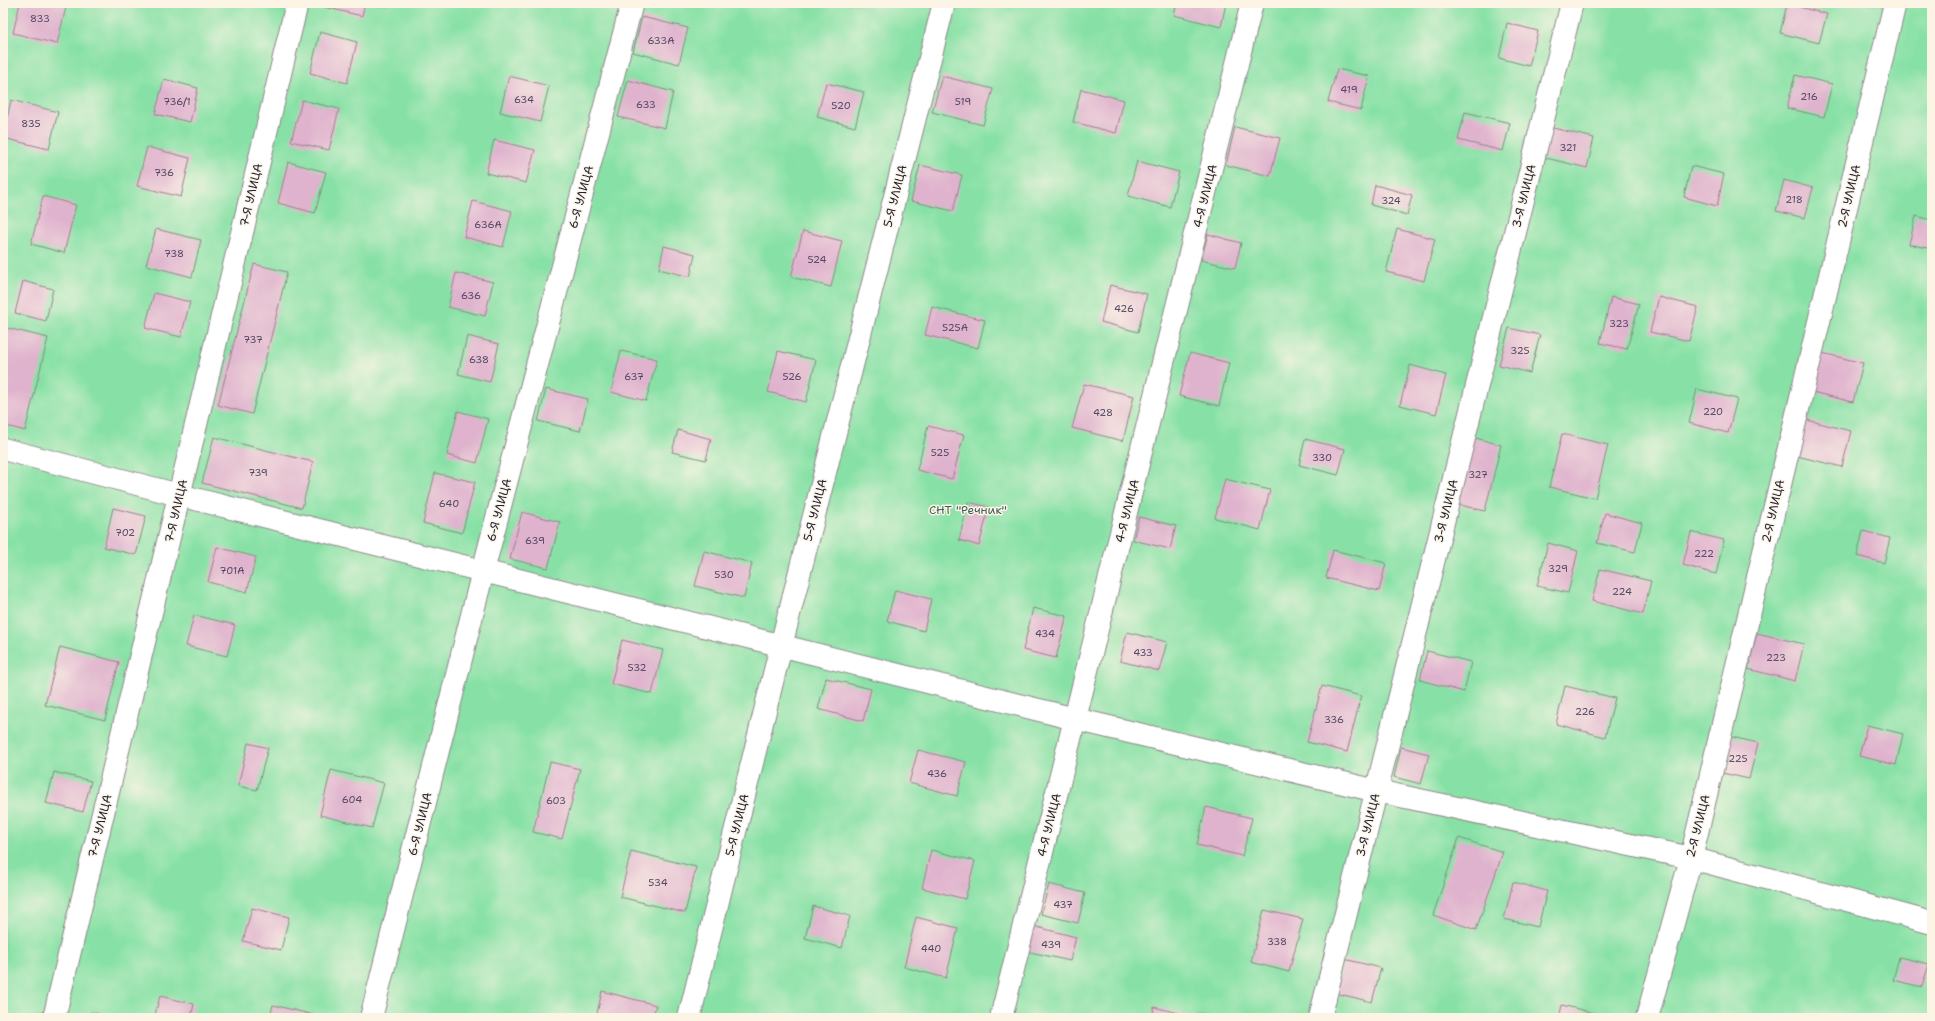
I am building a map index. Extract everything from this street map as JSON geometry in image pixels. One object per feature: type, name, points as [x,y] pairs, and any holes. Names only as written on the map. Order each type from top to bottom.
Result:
[{"type":"street","name":"7-Я УЛИЦА","points":[[54,1018],[297,3]]},
{"type":"street","name":"6-Я УЛИЦА","points":[[371,1018],[483,571],[632,3]]},
{"type":"street","name":"5-Я УЛИЦА","points":[[689,1018],[781,646],[944,3]]},
{"type":"street","name":"4-Я УЛИЦА","points":[[1001,1018],[1252,3]]},
{"type":"street","name":"3-Я УЛИЦА","points":[[1320,1018],[1572,3]]},
{"type":"street","name":"2-Я УЛИЦА","points":[[1647,1018],[1691,858],[1895,3]]},
{"type":"street","points":[[3,449],[179,495],[1075,719],[1377,791],[1691,858],[1932,922]]},
{"type":"green space","name":"СНТ \"Речник\"","points":[[3,3],[1932,3],[1932,1018],[3,1018]]},
{"type":"building","points":[[20,3],[67,3],[57,44],[13,33]]},
{"type":"building","points":[[325,3],[365,3],[362,16],[324,7]]},
{"type":"building","points":[[1177,3],[1226,3],[1221,27],[1174,15]]},
{"type":"building","points":[[1787,4],[1827,14],[1819,43],[1780,33]]},
{"type":"building","points":[[642,17],[688,28],[679,64],[633,52]]},
{"type":"building","points":[[1507,23],[1538,31],[1529,66],[1499,58]]},
{"type":"building","points":[[320,32],[357,42],[347,83],[310,73]]},
{"type":"building","points":[[1337,69],[1369,76],[1361,110],[1328,102]]},
{"type":"building","points":[[1795,75],[1832,84],[1824,117],[1787,108]]},
{"type":"building","points":[[509,76],[549,86],[540,122],[500,112]]},
{"type":"building","points":[[942,76],[993,89],[983,125],[932,112]]},
{"type":"building","points":[[164,79],[198,88],[190,122],[155,114]]},
{"type":"building","points":[[628,80],[673,92],[665,128],[618,117]]},
{"type":"building","points":[[826,83],[864,92],[855,127],[817,117]]},
{"type":"building","points":[[1081,89],[1124,100],[1116,133],[1073,122]]},
{"type":"building","points":[[11,100],[58,112],[49,149],[3,138]]},
{"type":"building","points":[[302,100],[339,109],[329,150],[291,141]]},
{"type":"building","points":[[1465,112],[1510,123],[1503,151],[1458,140]]},
{"type":"building","points":[[1235,127],[1280,138],[1270,176],[1226,165]]},
{"type":"building","points":[[1549,127],[1594,138],[1587,168],[1542,157]]},
{"type":"building","points":[[494,140],[535,150],[526,183],[486,173]]},
{"type":"building","points":[[147,147],[190,158],[181,197],[137,186]]},
{"type":"building","points":[[1137,161],[1179,172],[1170,207],[1128,196]]},
{"type":"building","points":[[288,162],[326,172],[315,213],[278,203]]},
{"type":"building","points":[[920,165],[962,175],[953,211],[911,201]]},
{"type":"building","points":[[1691,166],[1724,174],[1717,206],[1684,197]]},
{"type":"building","points":[[1784,180],[1813,188],[1805,218],[1776,211]]},
{"type":"building","points":[[1375,185],[1412,195],[1407,215],[1371,205]]},
{"type":"building","points":[[43,196],[76,205],[64,253],[31,244]]},
{"type":"building","points":[[473,201],[512,211],[503,247],[464,237]]},
{"type":"building","points":[[1916,216],[1932,220],[1932,249],[1909,244]]},
{"type":"building","points":[[156,229],[201,240],[192,277],[146,265]]},
{"type":"building","points":[[1397,229],[1435,239],[1424,281],[1386,272]]},
{"type":"building","points":[[803,231],[842,241],[831,287],[791,277]]},
{"type":"building","points":[[1208,234],[1241,243],[1235,268],[1201,260]]},
{"type":"building","points":[[664,246],[695,254],[690,277],[659,269]]},
{"type":"building","points":[[254,264],[287,272],[252,414],[218,405]]},
{"type":"building","points":[[456,273],[493,282],[485,316],[448,307]]},
{"type":"building","points":[[23,281],[53,289],[46,321],[15,313]]},
{"type":"building","points":[[1110,285],[1147,294],[1138,332],[1101,322]]},
{"type":"building","points":[[154,293],[190,302],[181,337],[145,328]]},
{"type":"building","points":[[1611,297],[1639,304],[1627,349],[1600,343]]},
{"type":"building","points":[[1659,297],[1698,307],[1689,341],[1650,332]]},
{"type":"building","points":[[932,307],[985,320],[978,348],[925,335]]},
{"type":"building","points":[[3,327],[48,338],[25,431],[3,425]]},
{"type":"building","points":[[1509,328],[1540,335],[1530,373],[1499,365]]},
{"type":"building","points":[[467,336],[499,344],[490,382],[458,374]]},
{"type":"building","points":[[621,351],[657,359],[646,401],[611,392]]},
{"type":"building","points":[[778,351],[816,360],[806,402],[768,392]]},
{"type":"building","points":[[1190,353],[1229,363],[1219,406],[1179,396]]},
{"type":"building","points":[[1822,353],[1863,363],[1853,402],[1812,392]]},
{"type":"building","points":[[1410,365],[1446,375],[1436,414],[1400,405]]},
{"type":"building","points":[[1084,384],[1134,396],[1123,441],[1072,428]]},
{"type":"building","points":[[546,389],[588,399],[580,431],[538,421]]},
{"type":"building","points":[[1697,389],[1737,399],[1728,433],[1689,423]]},
{"type":"building","points":[[458,411],[488,419],[477,463],[447,455]]},
{"type":"building","points":[[1807,420],[1851,431],[1842,467],[1797,456]]},
{"type":"building","points":[[928,426],[964,435],[952,479],[917,470]]},
{"type":"building","points":[[678,430],[711,439],[706,460],[672,452]]},
{"type":"building","points":[[1562,434],[1608,445],[1595,498],[1549,487]]},
{"type":"building","points":[[214,437],[313,462],[302,508],[202,483]]},
{"type":"building","points":[[1472,437],[1501,445],[1485,511],[1456,504]]},
{"type":"building","points":[[1305,439],[1345,449],[1338,475],[1299,465]]},
{"type":"building","points":[[435,473],[475,482],[462,533],[423,523]]},
{"type":"building","points":[[1225,479],[1270,490],[1260,530],[1215,518]]},
{"type":"building","points":[[968,502],[989,507],[979,546],[959,540]]},
{"type":"building","points":[[113,508],[146,516],[136,555],[104,547]]},
{"type":"building","points":[[522,512],[560,522],[548,568],[510,559]]},
{"type":"building","points":[[1605,513],[1642,523],[1635,552],[1597,543]]},
{"type":"building","points":[[1139,517],[1176,526],[1170,549],[1133,540]]},
{"type":"building","points":[[1863,531],[1890,538],[1884,563],[1857,556]]},
{"type":"building","points":[[1691,532],[1724,540],[1716,574],[1683,565]]},
{"type":"building","points":[[1548,543],[1578,551],[1568,593],[1537,586]]},
{"type":"building","points":[[217,547],[256,557],[247,592],[208,582]]},
{"type":"building","points":[[1333,550],[1386,563],[1379,591],[1326,578]]},
{"type":"building","points":[[704,551],[752,563],[744,598],[695,586]]},
{"type":"building","points":[[1600,569],[1651,581],[1643,614],[1592,601]]},
{"type":"building","points":[[895,590],[931,599],[924,631],[887,621]]},
{"type":"building","points":[[1033,608],[1067,616],[1056,658],[1023,650]]},
{"type":"building","points":[[194,615],[235,625],[227,656],[186,646]]},
{"type":"building","points":[[1127,632],[1167,642],[1159,671],[1120,661]]},
{"type":"building","points":[[1757,633],[1804,644],[1795,681],[1748,669]]},
{"type":"building","points":[[622,640],[663,650],[652,694],[611,684]]},
{"type":"building","points":[[60,647],[119,662],[105,720],[45,705]]},
{"type":"building","points":[[1427,651],[1471,662],[1464,692],[1420,680]]},
{"type":"building","points":[[826,678],[871,689],[863,721],[818,709]]},
{"type":"building","points":[[1322,686],[1361,696],[1347,752],[1307,742]]},
{"type":"building","points":[[1565,686],[1615,698],[1605,737],[1556,724]]},
{"type":"building","points":[[1867,725],[1903,734],[1896,765],[1859,756]]},
{"type":"building","points":[[1728,736],[1758,743],[1749,779],[1718,772]]},
{"type":"building","points":[[248,743],[268,748],[257,790],[238,786]]},
{"type":"building","points":[[1401,747],[1429,754],[1421,784],[1394,777]]},
{"type":"building","points":[[918,750],[966,762],[957,796],[909,783]]},
{"type":"building","points":[[550,762],[580,769],[562,839],[533,832]]},
{"type":"building","points":[[331,770],[384,783],[372,828],[320,815]]},
{"type":"building","points":[[54,772],[91,781],[83,812],[46,803]]},
{"type":"building","points":[[1206,807],[1252,818],[1242,856],[1197,845]]},
{"type":"building","points":[[1459,838],[1503,852],[1476,930],[1433,915]]},
{"type":"building","points":[[931,850],[975,861],[965,899],[922,888]]},
{"type":"building","points":[[631,851],[696,867],[685,913],[620,897]]},
{"type":"building","points":[[1513,882],[1547,891],[1538,927],[1504,919]]},
{"type":"building","points":[[1049,884],[1085,893],[1078,923],[1041,914]]},
{"type":"building","points":[[813,906],[850,916],[842,948],[805,938]]},
{"type":"building","points":[[252,908],[289,917],[281,950],[243,941]]},
{"type":"building","points":[[1264,910],[1303,919],[1289,972],[1251,962]]},
{"type":"building","points":[[916,917],[958,928],[946,978],[904,967]]},
{"type":"building","points":[[1033,926],[1076,937],[1070,961],[1026,951]]},
{"type":"building","points":[[1899,957],[1929,964],[1922,987],[1893,980]]},
{"type":"building","points":[[1344,959],[1381,968],[1372,1002],[1335,993]]},
{"type":"building","points":[[602,991],[656,1005],[652,1018],[596,1018]]},
{"type":"building","points":[[160,996],[194,1004],[191,1018],[154,1018]]},
{"type":"building","points":[[273,1005],[318,1016],[317,1018],[270,1018]]},
{"type":"building","points":[[1562,1005],[1606,1016],[1605,1018],[1559,1018]]},
{"type":"building","points":[[1154,1007],[1195,1017],[1195,1018],[1152,1018]]},
{"type":"building","points":[[91,1012],[112,1017],[112,1018],[90,1018]]}]
